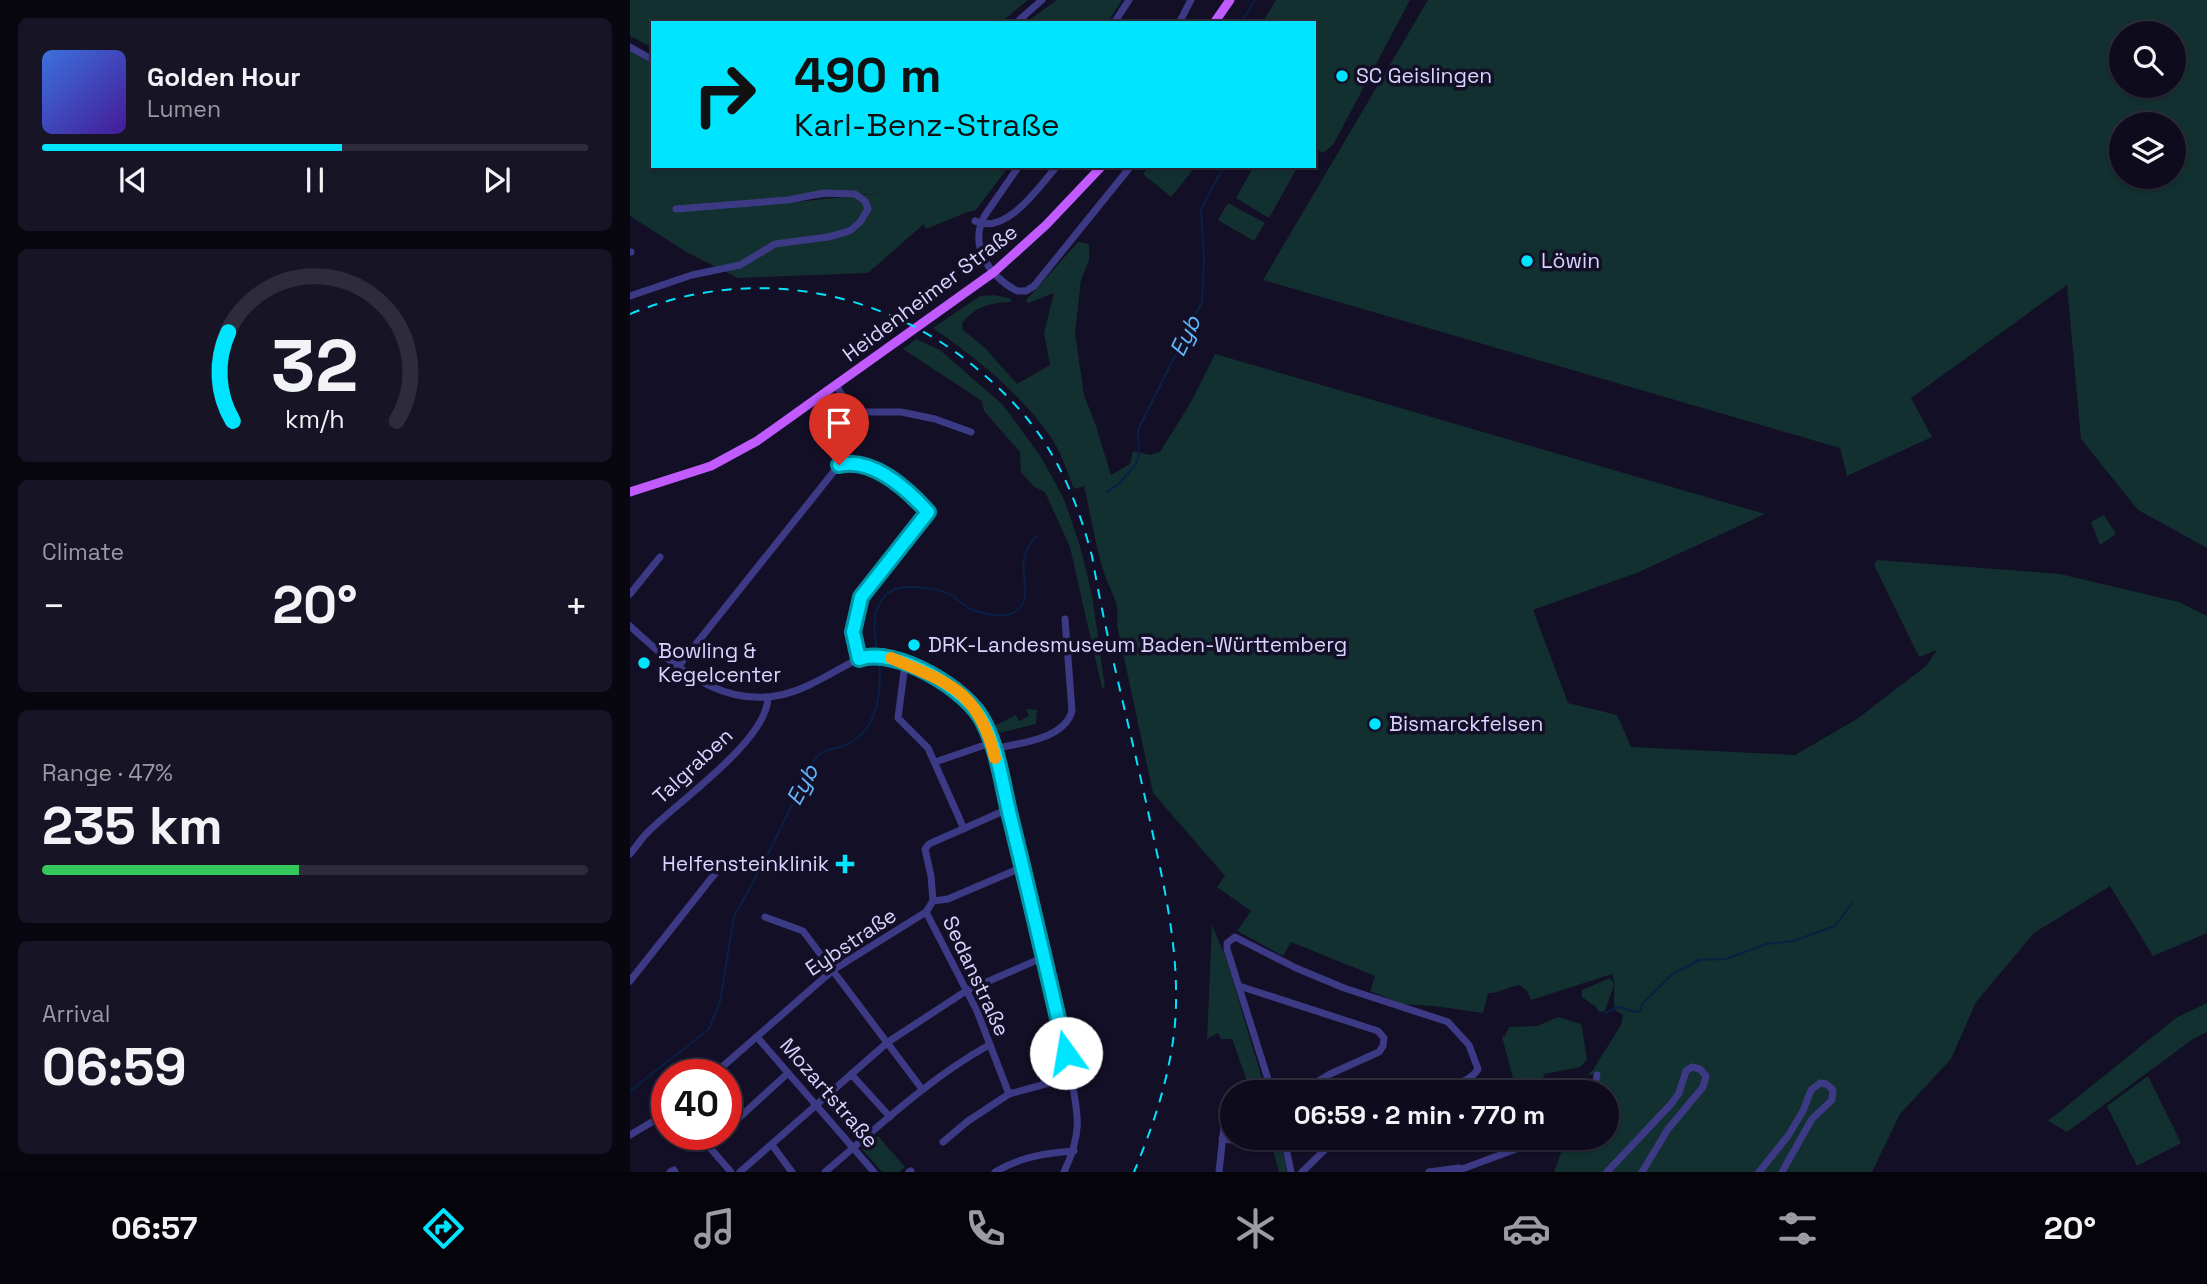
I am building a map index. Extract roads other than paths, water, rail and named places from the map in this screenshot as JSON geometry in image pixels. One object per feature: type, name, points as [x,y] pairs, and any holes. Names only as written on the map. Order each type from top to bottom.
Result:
[{"type":"main road","points":[[1215,21],[1230,0]]},
{"type":"main road","name":"Heidenheimer Straße","points":[[630,492],[723,461],[757,441],[993,272],[1054,217],[1100,168]]},
{"type":"street","points":[[1018,21],[1042,0]]},
{"type":"street","points":[[1115,21],[1129,0]]},
{"type":"street","points":[[1180,21],[1189,4]]},
{"type":"street","points":[[630,47],[651,59]]},
{"type":"street","points":[[1018,168],[978,222],[979,249],[993,272],[1017,291],[1034,286],[1129,168]]},
{"type":"street","name":"Heidenheimer Straße","points":[[978,222],[990,225],[1010,216],[1056,168]]},
{"type":"street","points":[[630,296],[692,275],[740,265],[775,244],[843,233],[860,222],[868,209],[865,201],[855,194],[824,193],[788,200],[676,209]]},
{"type":"street","name":"Heidenheimer Straße","points":[[836,385],[852,412],[901,411],[935,419],[971,432]]},
{"type":"street","points":[[677,668],[839,465],[862,465],[892,478],[928,512],[861,597],[853,632],[859,659]]},
{"type":"street","points":[[630,594],[660,557]]},
{"type":"street","points":[[993,749],[1039,738],[1052,733],[1069,720],[1072,711],[1065,620]]},
{"type":"street","points":[[630,626],[677,668],[707,686],[726,692],[768,698],[805,687],[859,659],[887,656],[939,678],[964,696],[984,722],[993,749],[1071,1077],[1078,1120],[1074,1151],[1064,1172]]},
{"type":"street","points":[[905,664],[898,718],[928,748],[964,829],[1008,809]]},
{"type":"street","name":"Talgraben","points":[[630,854],[646,833],[744,744],[767,710],[768,698]]},
{"type":"street","points":[[935,762],[982,746]]},
{"type":"street","name":"Sedanstraße","points":[[933,901],[932,876],[925,849],[929,844],[964,829]]},
{"type":"street","points":[[933,901],[948,899],[1023,867]]},
{"type":"street","points":[[630,981],[716,871]]},
{"type":"street","name":"Eybstraße","points":[[731,1059],[833,970],[926,912],[933,901]]},
{"type":"street","name":"Sedanstraße","points":[[926,912],[977,1011],[1009,1094]]},
{"type":"street","points":[[765,917],[803,931],[922,1089]]},
{"type":"street","points":[[1268,1080],[1227,949],[1227,943],[1235,937],[1296,968],[1344,988],[1448,1022],[1469,1045],[1478,1069],[1476,1074],[1465,1080]]},
{"type":"street","points":[[740,1172],[888,1042],[966,991],[1044,957]]},
{"type":"street","points":[[1239,986],[1378,1031],[1384,1038],[1384,1046],[1379,1052],[1320,1080]]},
{"type":"street","name":"Mozartstraße","points":[[757,1037],[814,1106],[874,1172]]},
{"type":"street","points":[[825,1172],[922,1089],[989,1045]]},
{"type":"street","points":[[1607,1172],[1674,1100],[1687,1069],[1699,1068],[1705,1075],[1704,1086],[1668,1129],[1642,1172]]},
{"type":"street","points":[[742,1115],[787,1074]]},
{"type":"street","points":[[851,1074],[890,1117]]},
{"type":"street","points":[[1596,1080],[1597,1075]]},
{"type":"street","points":[[943,1142],[968,1121],[1009,1094],[1071,1077]]},
{"type":"street","points":[[1759,1172],[1792,1130],[1812,1088],[1820,1083],[1828,1084],[1833,1092],[1832,1100],[1812,1119],[1782,1172]]},
{"type":"street","points":[[630,1135],[651,1123]]},
{"type":"street","points":[[772,1145],[792,1172]]},
{"type":"street","points":[[712,1150],[731,1172]]},
{"type":"street","points":[[1219,1172],[1221,1150]]},
{"type":"street","points":[[1286,1150],[1291,1172]]},
{"type":"street","points":[[1302,1172],[1325,1150]]},
{"type":"street","points":[[1429,1172],[1452,1168],[1458,1170],[1512,1150]]},
{"type":"street","points":[[995,1172],[1024,1158],[1051,1152],[1074,1151]]},
{"type":"street","points":[[670,1172],[675,1172]]},
{"type":"waterway","name":"Eyb","points":[[1242,21],[1255,0]]},
{"type":"waterway","name":"Eyb","points":[[1107,492],[1120,483],[1136,464],[1139,455],[1138,430],[1202,302],[1204,259],[1201,209],[1223,168]]},
{"type":"waterway","name":"Eyb","points":[[878,654],[874,627],[876,615],[879,604],[894,590],[907,587],[937,590],[952,595],[968,608],[998,615],[1013,613],[1020,608],[1025,595],[1025,556],[1037,536]]},
{"type":"waterway","name":"Eyb","points":[[630,1091],[709,1029],[720,1002],[734,917],[814,760],[824,752],[855,740],[871,722],[880,684],[879,659]]},
{"type":"waterway","points":[[1605,1013],[1619,1007],[1641,1011],[1642,1004],[1671,975],[1699,960],[1726,959],[1766,944],[1793,941],[1835,926],[1852,903]]},
{"type":"railway","points":[[630,314],[676,299],[722,290],[769,288],[815,293],[859,304],[903,321],[944,344],[982,373],[1020,410],[1051,453],[1075,503],[1092,556],[1163,882],[1174,953],[1175,1024],[1169,1062],[1154,1118],[1134,1172]]},
{"type":"place","name":"SC Geislingen","points":[[1342,76]]},
{"type":"place","name":"Löwin","points":[[1527,261]]},
{"type":"place","name":"DRK-Landesmuseum Baden-Württemberg","points":[[914,645]]},
{"type":"place","name":"Bowling & Kegelcenter","points":[[644,663]]},
{"type":"place","name":"Bismarckfelsen","points":[[1375,724]]},
{"type":"place","name":"Helfensteinklinik","points":[[845,864]]}]
